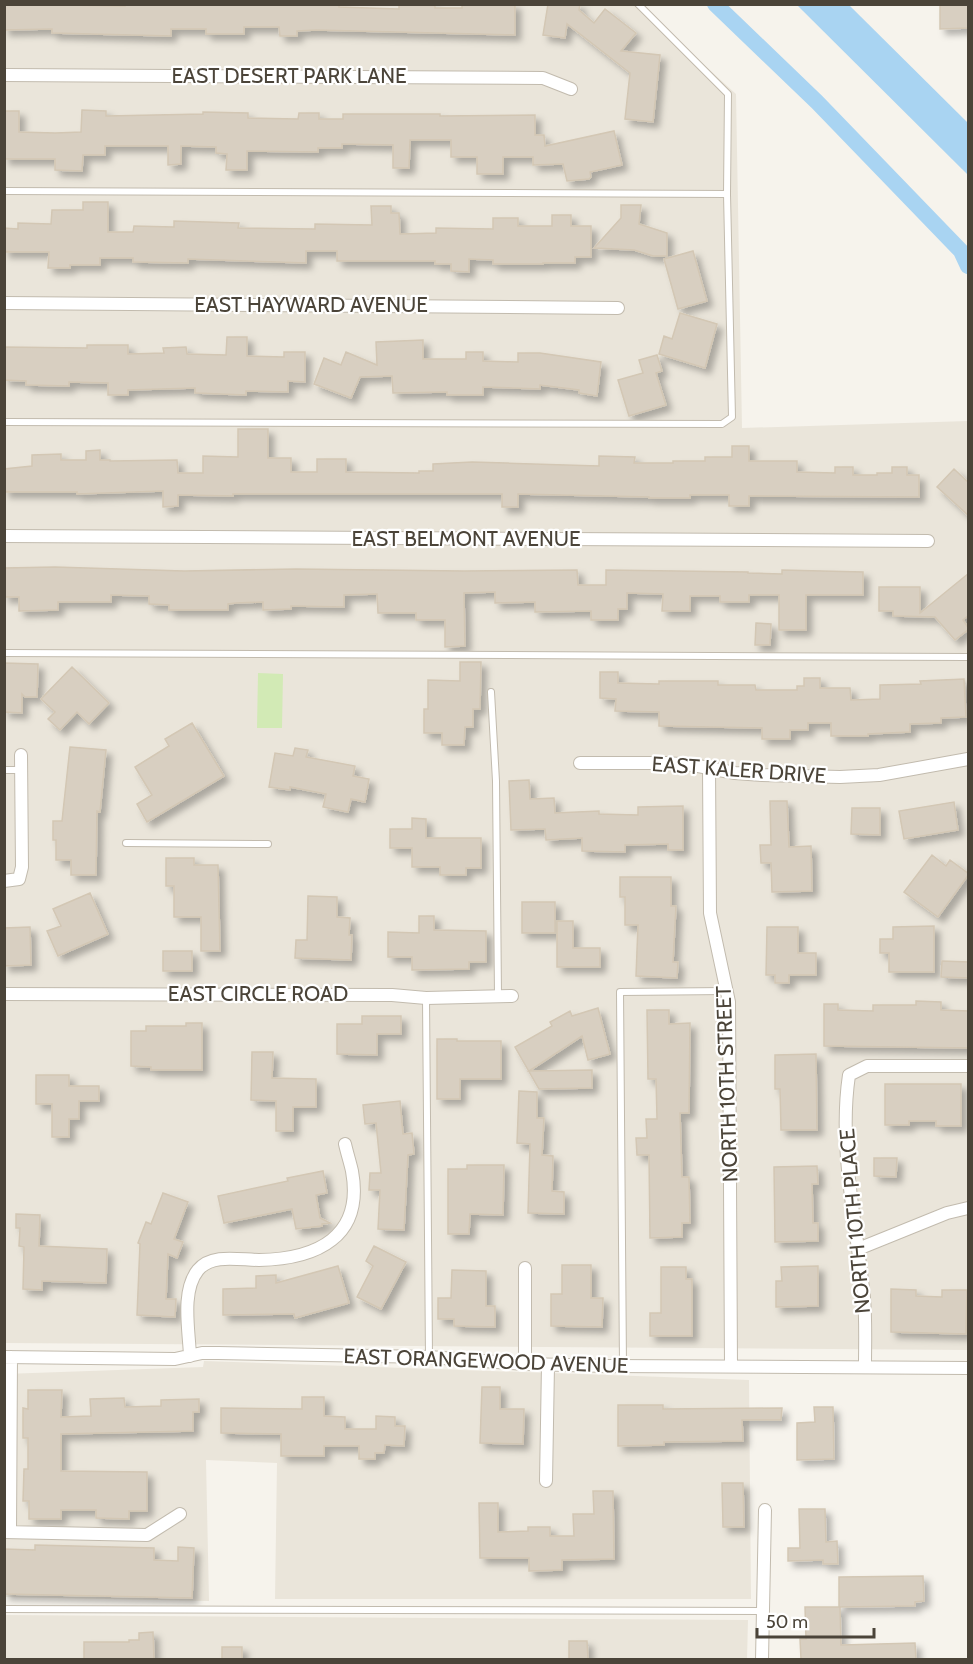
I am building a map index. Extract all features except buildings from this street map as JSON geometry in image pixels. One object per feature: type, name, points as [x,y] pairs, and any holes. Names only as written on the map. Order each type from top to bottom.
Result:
[{"type":"street","name":"EAST DESERT PARK LANE","points":[[4,75],[543,78],[571,89]]},
{"type":"street","name":"EAST HAYWARD AVENUE","points":[[4,303],[618,308]]},
{"type":"street","name":"EAST BELMONT AVENUE","points":[[4,536],[928,541]]},
{"type":"street","points":[[4,881],[19,879],[22,867],[21,755]]},
{"type":"street","name":"EAST KALER DRIVE","points":[[580,763],[666,763],[762,775],[840,777],[879,775],[969,759]]},
{"type":"street","name":"NORTH 10TH STREET","points":[[709,768],[710,913],[727,991],[729,1013],[731,1366]]},
{"type":"street","name":"EAST CIRCLE ROAD","points":[[4,994],[381,995],[426,998],[512,996]]},
{"type":"street","name":"NORTH 10TH PLACE","points":[[865,1367],[864,1300],[850,1204],[848,1171],[846,1096],[849,1075],[867,1066],[969,1066]]},
{"type":"street","points":[[190,1356],[188,1298],[193,1278],[199,1268],[222,1258],[284,1258],[318,1250],[336,1239],[351,1211],[353,1194],[352,1172],[345,1144]]},
{"type":"street","points":[[858,1249],[948,1213],[969,1208]]},
{"type":"street","points":[[525,1268],[525,1364]]},
{"type":"street","name":"EAST ORANGEWOOD AVENUE","points":[[8,1357],[175,1359],[218,1353],[429,1357],[548,1365],[969,1368]]},
{"type":"street","points":[[8,1357],[7,1532],[147,1535],[180,1514]]},
{"type":"street","points":[[546,1481],[548,1365]]},
{"type":"street","points":[[762,1659],[765,1510]]},
{"type":"lane","points":[[4,422],[722,424],[732,417],[727,194],[728,94],[639,4]]},
{"type":"lane","points":[[4,191],[727,194]]},
{"type":"lane","points":[[4,653],[969,657]]},
{"type":"lane","points":[[491,692],[496,781],[498,997]]},
{"type":"lane","points":[[4,770],[22,770]]},
{"type":"lane","points":[[126,843],[268,844]]},
{"type":"lane","points":[[623,1366],[620,992],[727,991]]},
{"type":"lane","points":[[426,998],[429,1357]]},
{"type":"lane","points":[[4,1609],[763,1611]]},
{"type":"shaded area","points":[[5,5],[638,5],[736,94],[742,428],[968,421],[968,1350],[5,1343]]},
{"type":"shaded area","points":[[204,1361],[749,1380],[751,1599],[275,1599],[277,1463],[206,1460],[209,1601],[5,1597],[4,1374],[203,1367]]},
{"type":"shaded area","points":[[5,1615],[748,1620],[747,1659],[5,1660]]},
{"type":"green space","points":[[258,673],[283,674],[282,728],[257,728]]},
{"type":"water","points":[[797,5],[849,5],[968,123],[968,175]]},
{"type":"waterway","points":[[715,4],[817,102],[961,251],[968,266]]}]
